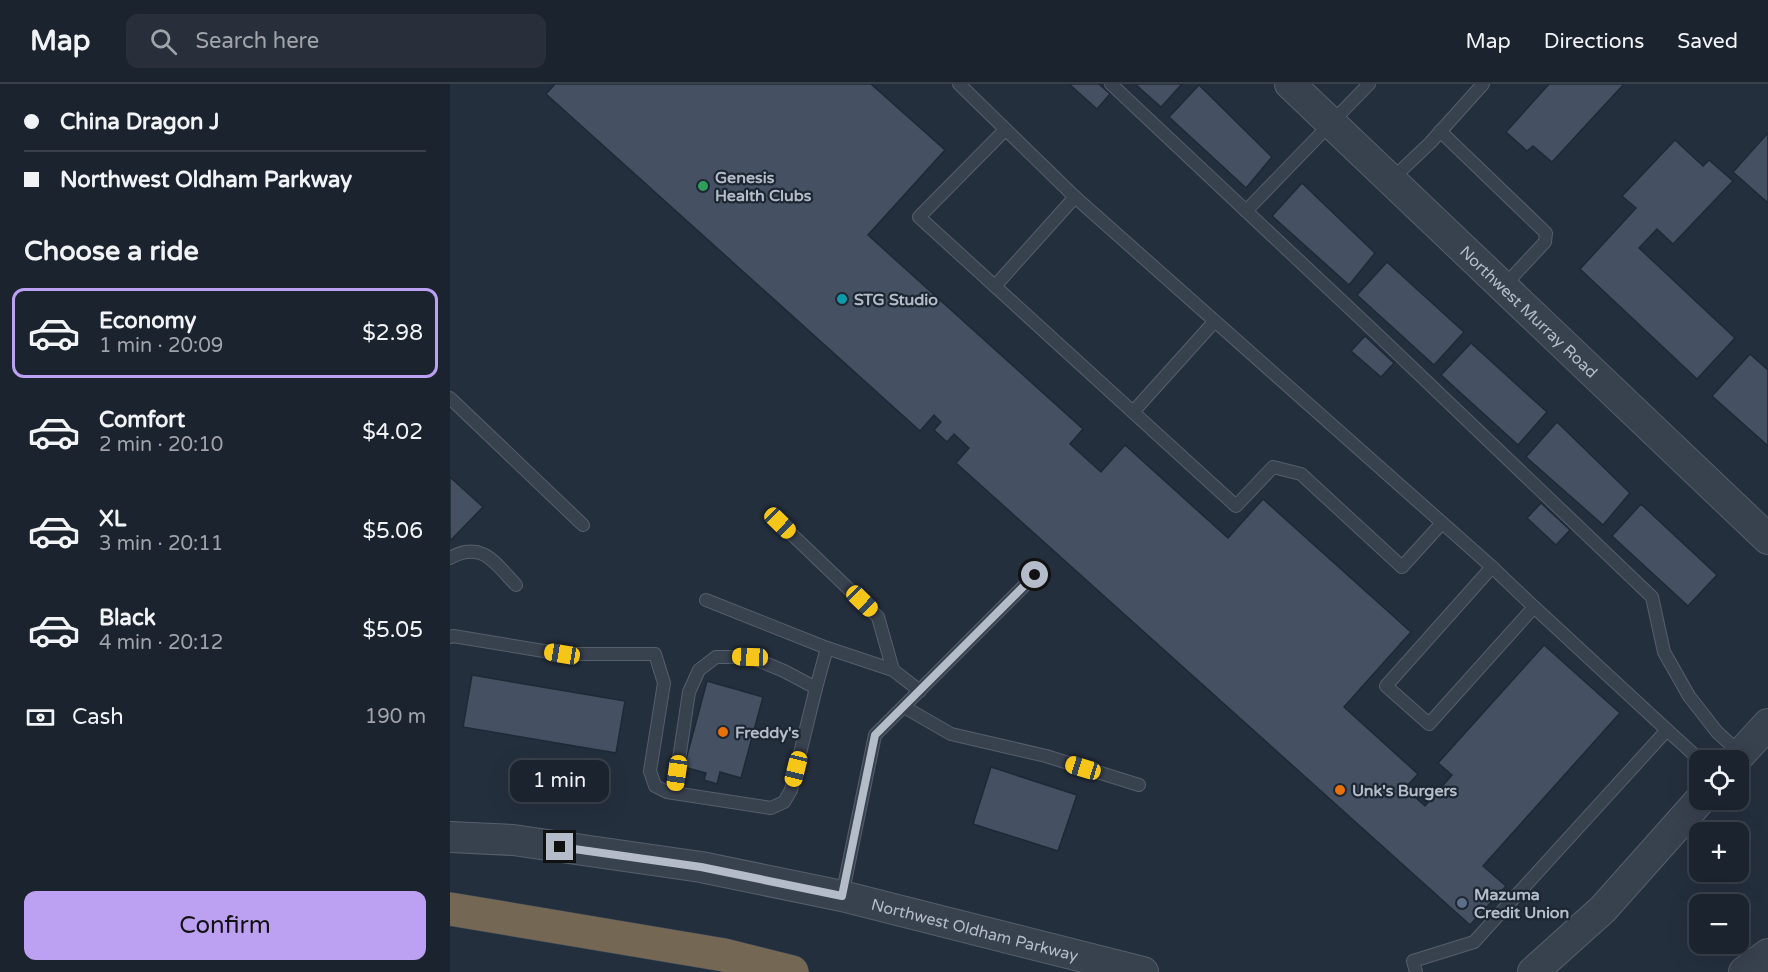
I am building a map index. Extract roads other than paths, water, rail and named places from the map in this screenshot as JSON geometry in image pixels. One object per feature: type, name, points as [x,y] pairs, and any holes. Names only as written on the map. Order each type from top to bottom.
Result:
[{"type":"highway","points":[[450,909],[724,955],[792,972]]},
{"type":"street","name":"Northwest Murray Road","points":[[1290,84],[1768,539]]},
{"type":"street","points":[[1744,750],[1768,724]]},
{"type":"street","points":[[1533,972],[1603,909],[1691,810]]},
{"type":"street","name":"Northwest Oldham Parkway","points":[[450,837],[513,840],[701,867],[842,896],[1143,972]]},
{"type":"street","points":[[1744,972],[1768,954]]},
{"type":"lane","points":[[958,84],[1075,198],[1492,567],[1689,750]]},
{"type":"lane","points":[[1112,84],[1652,597],[1664,652],[1689,696],[1732,750]]},
{"type":"lane","points":[[1246,211],[1369,84]]},
{"type":"lane","points":[[1391,180],[1483,84]]},
{"type":"lane","points":[[1005,130],[919,217],[1236,506],[1273,467],[1301,474],[1402,567],[1442,524]]},
{"type":"lane","points":[[1440,131],[1546,233],[1545,242],[1503,287]]},
{"type":"lane","points":[[995,286],[1075,198]]},
{"type":"lane","points":[[1133,412],[1214,322]]},
{"type":"lane","points":[[450,398],[583,525]]},
{"type":"lane","points":[[780,523],[878,617],[893,670]]},
{"type":"lane","points":[[450,558],[472,550],[486,555],[516,585]]},
{"type":"lane","points":[[1492,567],[1386,686],[1429,724],[1534,607]]},
{"type":"lane","points":[[842,896],[875,735],[1035,575]]},
{"type":"lane","points":[[706,600],[827,648],[893,670],[920,691]]},
{"type":"lane","points":[[450,637],[562,654],[655,654],[664,683],[650,771],[654,786],[667,792],[771,808],[784,802],[791,790],[827,648]]},
{"type":"lane","points":[[674,793],[688,692],[699,670],[716,657],[750,657],[816,688]]},
{"type":"lane","points":[[904,707],[951,734],[1046,756],[1139,784]]},
{"type":"lane","points":[[1416,972],[1413,961],[1474,942],[1667,730]]},
{"type":"place","name":"Genesis Health Clubs","points":[[703,186]]},
{"type":"place","name":"STG Studio","points":[[842,299]]},
{"type":"place","name":"Freddy's","points":[[723,732]]},
{"type":"place","name":"Unk's Burgers","points":[[1340,790]]},
{"type":"place","name":"Mazuma Credit Union","points":[[1462,903]]}]
